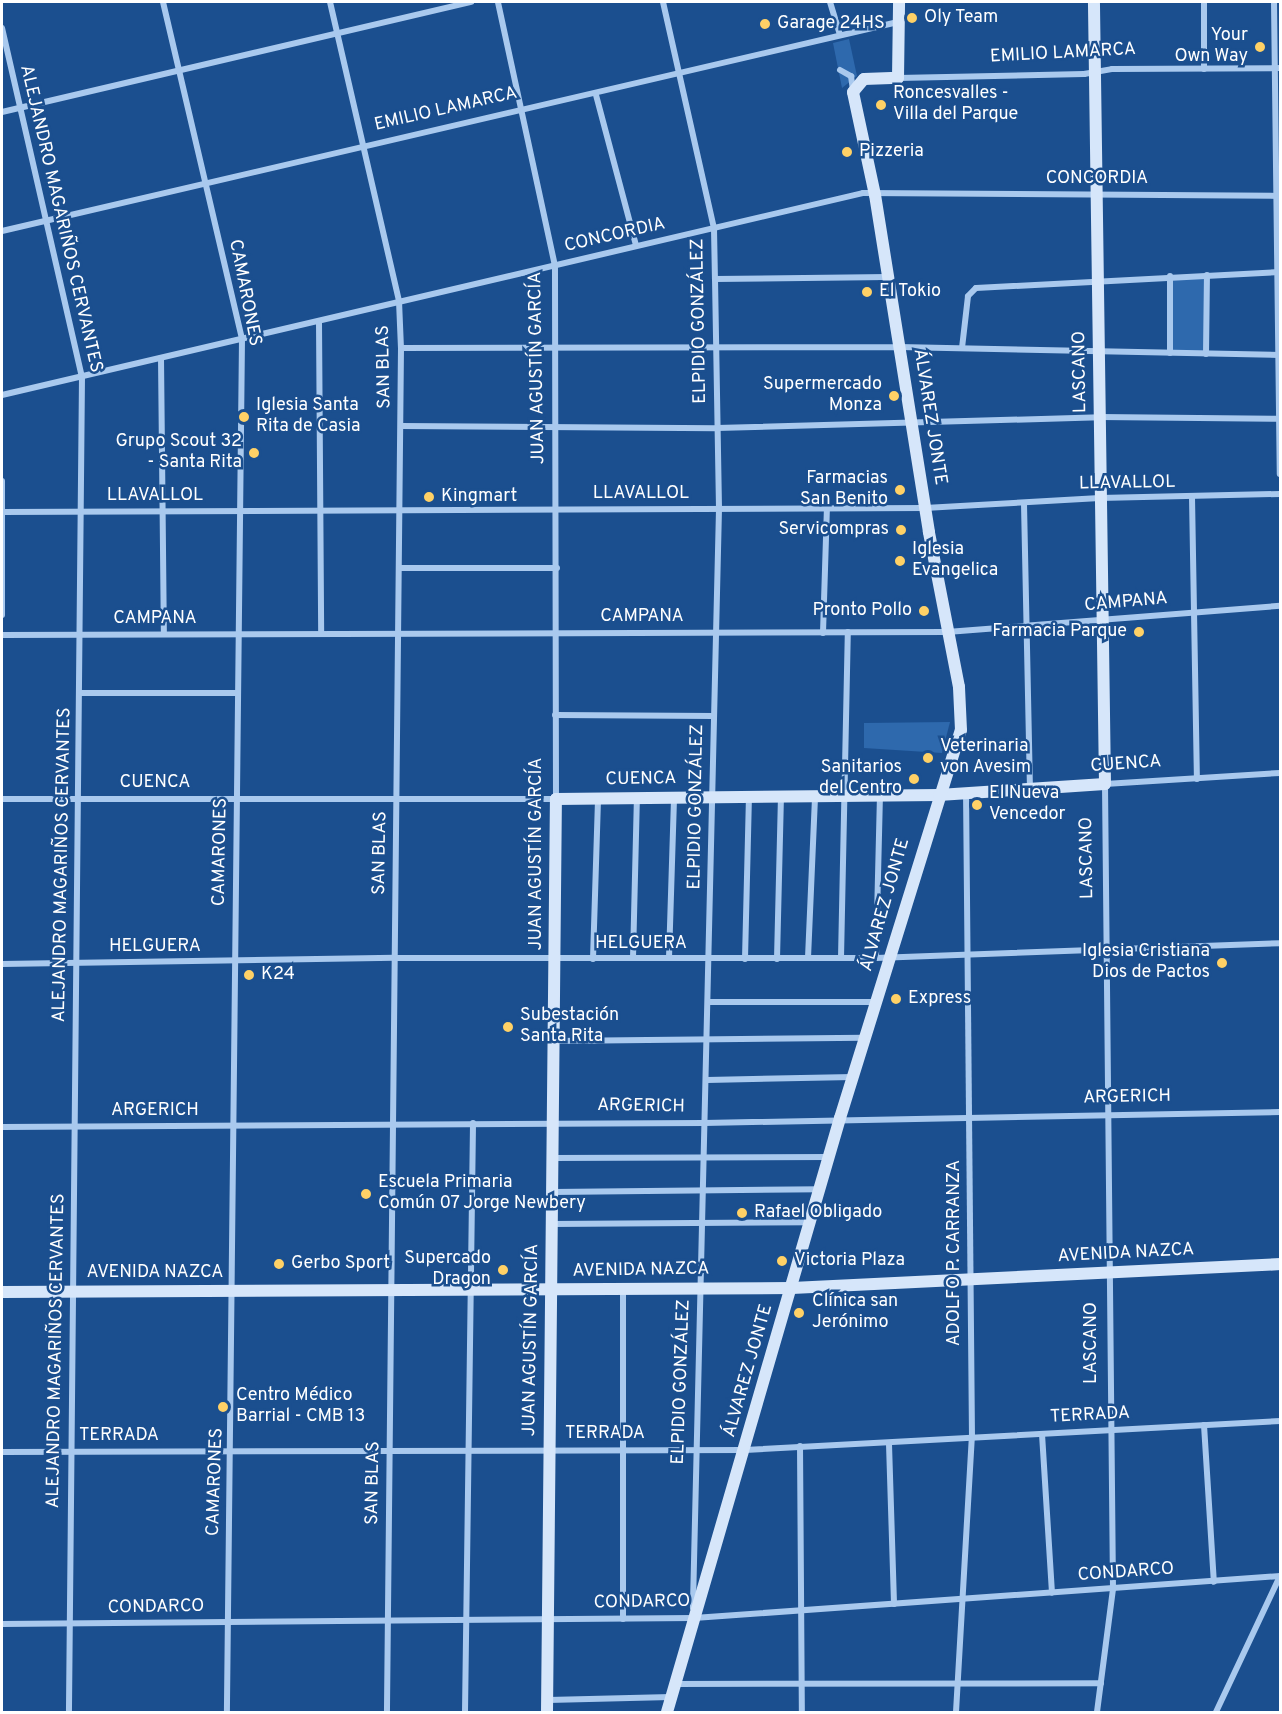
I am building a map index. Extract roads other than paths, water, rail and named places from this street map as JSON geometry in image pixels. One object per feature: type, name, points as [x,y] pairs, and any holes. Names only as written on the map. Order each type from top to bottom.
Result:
[{"type":"street","name":"CAMARONES","points":[[163,2],[242,339],[242,511],[234,962],[233,1452],[226,1622],[227,1713]]},
{"type":"street","name":"SAN BLAS","points":[[330,2],[399,301],[401,348],[395,1124],[386,1619],[387,1713]]},
{"type":"street","points":[[2,112],[471,2]]},
{"type":"street","name":"JUAN AGUSTÍN GARCÍA","points":[[498,2],[524,111],[555,266],[558,350],[547,1706]]},
{"type":"street","name":"ELPIDIO GONZÁLEZ","points":[[663,2],[714,230],[715,279],[719,509],[707,1080],[700,1223],[694,1618]]},
{"type":"street","points":[[831,2],[840,35]]},
{"type":"street","points":[[898,78],[899,2]]},
{"type":"street","name":"LASCANO","points":[[1094,2],[1110,1113],[1110,1431],[1113,1589],[1097,1713]]},
{"type":"street","points":[[1204,2],[1204,69]]},
{"type":"street","points":[[1274,2],[1278,68],[1281,474]]},
{"type":"street","name":"EMILIO LAMARCA","points":[[2,231],[205,182],[596,95],[679,73],[899,22]]},
{"type":"street","name":"ALEJANDRO MAGARIÑOS CERVANTES","points":[[2,28],[82,377],[81,693],[75,963],[69,1713]]},
{"type":"street","name":"EMILIO LAMARCA","points":[[853,92],[864,80],[898,78],[1278,68]]},
{"type":"street","points":[[840,70],[851,76],[853,92]]},
{"type":"street","name":"ÁLVAREZ JONTE","points":[[667,1713],[812,1222],[840,1118],[962,722],[875,195],[853,92]]},
{"type":"street","points":[[596,95],[636,245]]},
{"type":"street","name":"CONCORDIA","points":[[2,395],[319,322],[636,245],[714,230],[862,193],[875,195],[1278,196]]},
{"type":"street","points":[[962,348],[968,296],[976,288],[1278,272]]},
{"type":"street","points":[[1206,354],[1207,275]]},
{"type":"street","points":[[1170,276],[1170,354]]},
{"type":"street","points":[[715,279],[888,277]]},
{"type":"street","points":[[319,322],[321,634]]},
{"type":"street","points":[[401,348],[558,350],[899,347],[1279,355]]},
{"type":"street","points":[[161,358],[164,633]]},
{"type":"street","points":[[401,426],[717,428],[1100,417],[1279,418]]},
{"type":"street","points":[[2,482],[2,615]]},
{"type":"street","name":"LLAVALLOL","points":[[2,512],[925,508],[1100,498],[1281,494]]},
{"type":"street","points":[[1192,497],[1197,778]]},
{"type":"street","points":[[1024,504],[1030,790]]},
{"type":"street","points":[[823,633],[827,509]]},
{"type":"street","points":[[399,568],[557,567]]},
{"type":"street","name":"CAMPANA","points":[[2,635],[947,632],[1281,606]]},
{"type":"street","points":[[841,958],[848,633]]},
{"type":"street","points":[[81,693],[238,693]]},
{"type":"street","points":[[555,715],[714,716]]},
{"type":"street","name":"CUENCA","points":[[2,799],[78,801],[397,800],[939,795],[1281,773]]},
{"type":"street","name":"ADOLFO P. CARRANZA","points":[[956,1713],[972,1438],[966,793]]},
{"type":"street","points":[[745,959],[749,796]]},
{"type":"street","points":[[777,959],[781,796]]},
{"type":"street","points":[[876,958],[880,796]]},
{"type":"street","points":[[808,958],[815,797]]},
{"type":"street","points":[[633,958],[637,798]]},
{"type":"street","points":[[669,958],[674,798]]},
{"type":"street","points":[[593,959],[598,799]]},
{"type":"street","name":"HELGUERA","points":[[2,964],[395,958],[890,958],[1281,943]]},
{"type":"street","points":[[709,1002],[876,1002]]},
{"type":"street","points":[[552,1041],[865,1038]]},
{"type":"street","points":[[707,1080],[853,1077]]},
{"type":"street","name":"ARGERICH","points":[[2,1126],[704,1123],[840,1118],[1281,1112]]},
{"type":"street","points":[[465,1713],[473,1123]]},
{"type":"street","points":[[551,1158],[830,1157]]},
{"type":"street","points":[[551,1192],[821,1189]]},
{"type":"street","points":[[552,1224],[812,1222]]},
{"type":"street","name":"AVENIDA NAZCA","points":[[2,1292],[792,1288],[1281,1264]]},
{"type":"street","points":[[623,1289],[623,1619]]},
{"type":"street","name":"TERRADA","points":[[2,1452],[745,1450],[1281,1421]]},
{"type":"street","points":[[1204,1425],[1214,1582]]},
{"type":"street","points":[[1042,1434],[1052,1593]]},
{"type":"street","points":[[889,1444],[894,1604]]},
{"type":"street","points":[[800,1446],[802,1713]]},
{"type":"street","points":[[1216,1713],[1280,1576]]},
{"type":"street","name":"CONDARCO","points":[[2,1624],[694,1618],[801,1613],[894,1604],[1280,1576]]},
{"type":"street","points":[[676,1684],[803,1686],[1101,1683]]},
{"type":"street","points":[[547,1706],[672,1697]]},
{"type":"place","name":"Oly Team","points":[[912,18]]},
{"type":"place","name":"Garage 24HS","points":[[765,24]]},
{"type":"place","name":"Your Own Way","points":[[1260,47]]},
{"type":"place","name":"Roncesvalles - Villa del Parque","points":[[881,105]]},
{"type":"place","name":"Pizzeria","points":[[847,152]]},
{"type":"place","name":"El Tokio","points":[[867,292]]},
{"type":"place","name":"Supermercado Monza","points":[[894,396]]},
{"type":"place","name":"Iglesia Santa Rita de Casia","points":[[244,417]]},
{"type":"place","name":"Grupo Scout 32 - Santa Rita","points":[[254,453]]},
{"type":"place","name":"Farmacias San Benito","points":[[900,490]]},
{"type":"place","name":"Kingmart","points":[[429,497]]},
{"type":"place","name":"Servicompras","points":[[901,530]]},
{"type":"place","name":"Iglesia Evangelica","points":[[900,561]]},
{"type":"place","name":"Pronto Pollo","points":[[924,611]]},
{"type":"place","name":"Farmacia Parque","points":[[1139,632]]},
{"type":"place","name":"Veterinaria von Avesim","points":[[928,758]]},
{"type":"place","name":"Sanitarios del Centro","points":[[914,779]]},
{"type":"place","name":"El Nueva Vencedor","points":[[977,805]]},
{"type":"place","name":"Iglesia Cristiana Dios de Pactos","points":[[1222,963]]},
{"type":"place","name":"K24","points":[[249,975]]},
{"type":"place","name":"Express","points":[[896,999]]},
{"type":"place","name":"Subestación Santa Rita","points":[[508,1027]]},
{"type":"place","name":"Escuela Primaria Común 07 Jorge Newbery","points":[[366,1194]]},
{"type":"place","name":"Rafael Obligado","points":[[742,1213]]},
{"type":"place","name":"Victoria Plaza","points":[[782,1261]]},
{"type":"place","name":"Gerbo Sport","points":[[279,1264]]},
{"type":"place","name":"Supercado Dragon","points":[[503,1270]]},
{"type":"place","name":"Clínica san Jerónimo","points":[[799,1313]]},
{"type":"place","name":"Centro Médico Barrial - CMB 13","points":[[223,1407]]}]
